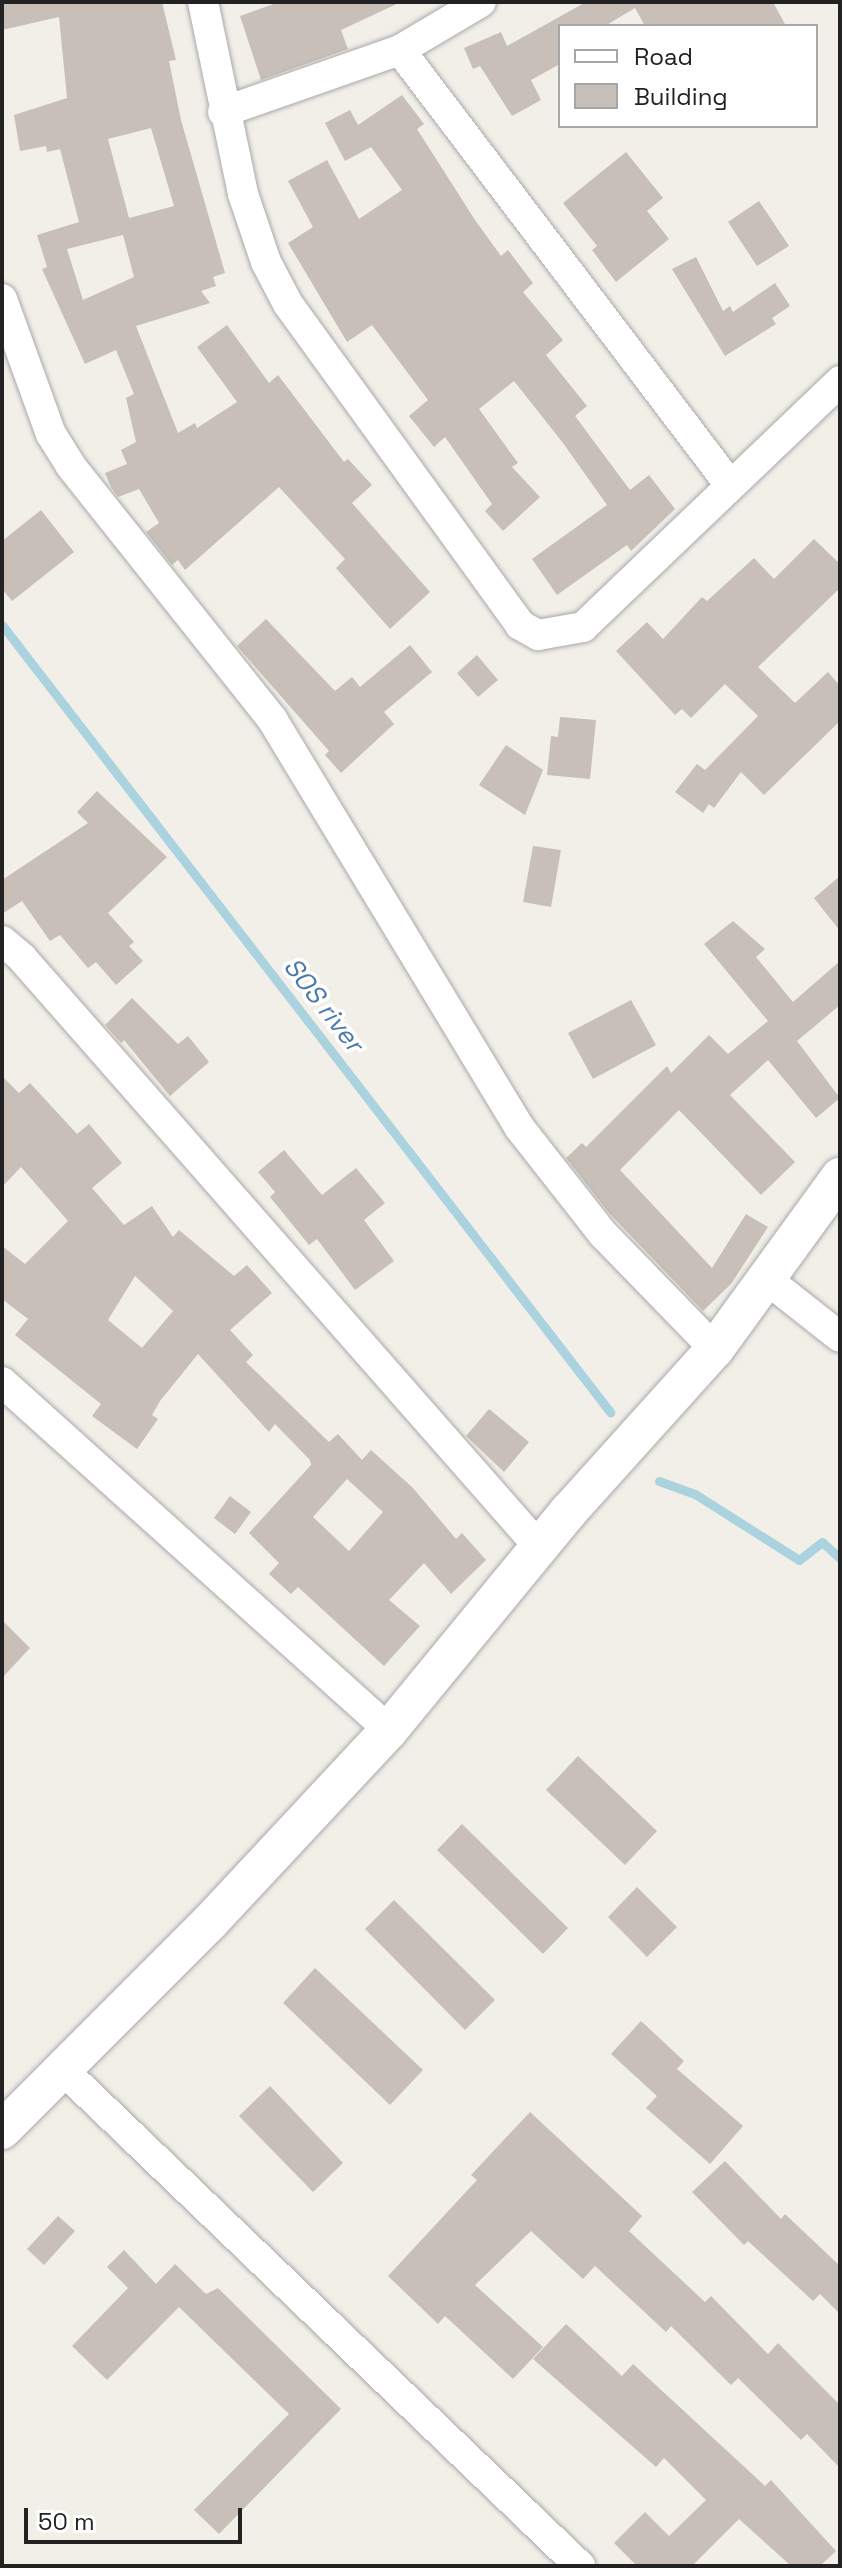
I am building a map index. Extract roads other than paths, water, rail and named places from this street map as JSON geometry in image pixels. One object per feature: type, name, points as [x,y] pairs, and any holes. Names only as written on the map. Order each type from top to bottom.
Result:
[{"type":"street","points":[[203,2],[223,112],[243,194],[266,262],[288,304],[520,625],[538,635],[583,627],[840,381]]},
{"type":"street","points":[[223,112],[400,50],[481,2]]},
{"type":"street","points":[[400,50],[730,485]]},
{"type":"street","points":[[2,299],[51,434],[70,465],[272,719],[519,1127],[603,1234],[715,1349]]},
{"type":"street","points":[[2,941],[22,958],[540,1548]]},
{"type":"street","points":[[2,2130],[60,2067],[210,1922],[389,1730],[540,1548],[715,1349],[769,1281],[840,1177]]},
{"type":"street","points":[[769,1281],[840,1337]]},
{"type":"street","points":[[2,1382],[389,1730]]},
{"type":"street","points":[[60,2067],[580,2566]]},
{"type":"waterway","name":"SOS river","points":[[2,625],[610,1412]]},
{"type":"waterway","points":[[659,1481],[695,1494],[799,1560],[822,1542],[840,1558]]}]
